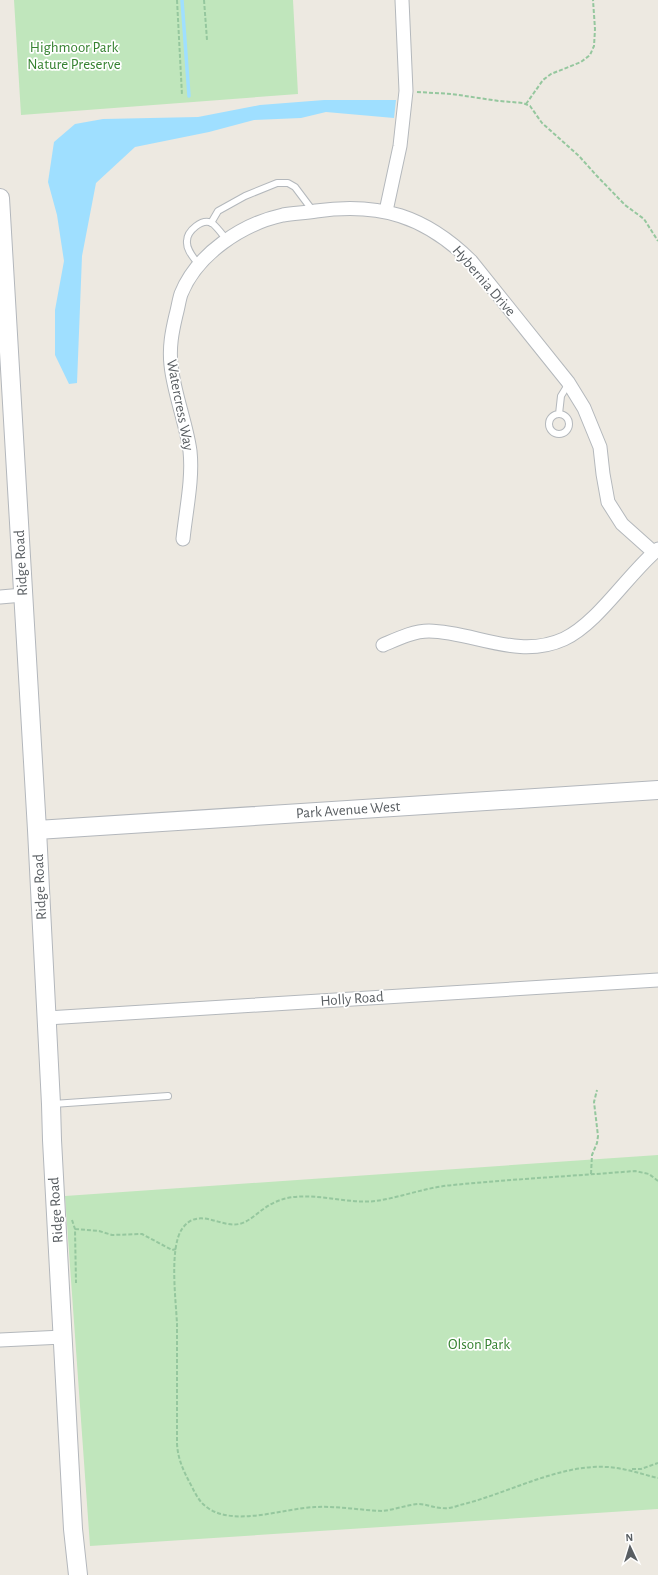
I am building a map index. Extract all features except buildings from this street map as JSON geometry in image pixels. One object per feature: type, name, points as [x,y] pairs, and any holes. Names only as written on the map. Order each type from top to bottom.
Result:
[{"type":"street","points":[[386,211],[404,121],[406,95],[402,0]]},
{"type":"street","name":"Ridge Road","points":[[0,198],[37,830],[73,1529],[78,1575]]},
{"type":"street","name":"Watercress Way","points":[[183,538],[190,476],[190,452],[174,381],[171,364],[170,339],[182,294],[200,265],[213,250],[226,240],[251,226],[282,216],[337,208],[386,211]]},
{"type":"street","name":"Hybernia Drive","points":[[386,211],[422,225],[456,246],[470,261],[569,383],[584,408],[599,444],[608,502],[622,524],[650,549],[655,551]]},
{"type":"street","points":[[383,645],[417,633],[428,631],[454,633],[521,648],[551,644],[574,633],[595,615],[655,551]]},
{"type":"street","points":[[0,597],[23,595]]},
{"type":"street","name":"Park Avenue West","points":[[37,830],[658,790]]},
{"type":"street","name":"Holly Road","points":[[46,1018],[658,980]]},
{"type":"street","points":[[0,1340],[63,1337]]},
{"type":"lane","points":[[211,223],[218,211],[245,196],[277,183],[288,183],[295,187],[313,212]]},
{"type":"lane","points":[[200,265],[188,248],[186,240],[189,233],[194,228],[206,222],[211,223],[226,240]]},
{"type":"lane","points":[[559,414],[561,396],[569,383]]},
{"type":"lane","points":[[51,1104],[168,1096]]},
{"type":"path","points":[[177,0],[182,95]]},
{"type":"path","points":[[204,0],[207,40]]},
{"type":"path","points":[[526,104],[543,80],[551,74],[581,62],[590,55],[594,46],[595,28],[593,0]]},
{"type":"path","points":[[406,95],[452,94],[526,104],[530,106],[542,123],[579,156],[625,205],[644,219],[658,241]]},
{"type":"path","points":[[591,1174],[592,1155],[598,1136],[594,1102],[598,1090]]},
{"type":"path","points":[[658,1181],[649,1174],[635,1171],[454,1185],[369,1201],[318,1197],[294,1197],[274,1203],[240,1224],[225,1224],[206,1218],[194,1220],[188,1223],[182,1228],[179,1235],[175,1261],[178,1457],[200,1501],[217,1514],[229,1516],[259,1516],[314,1507],[382,1511],[417,1504],[443,1508],[471,1502],[551,1476],[582,1468],[608,1467],[629,1470],[658,1478]]},
{"type":"path","points":[[75,1229],[112,1235],[142,1234],[172,1250],[176,1249]]},
{"type":"path","points":[[629,1470],[641,1469],[658,1463]]},
{"type":"green space","name":"Highmoor Park Nature Preserve","points":[[14,0],[293,0],[298,94],[21,115]]},
{"type":"green space","name":"Olson Park","points":[[658,1155],[658,1509],[90,1546],[65,1196]]},
{"type":"water","points":[[324,100],[396,100],[394,118],[326,112],[301,118],[254,120],[209,132],[135,147],[96,183],[82,256],[77,383],[69,384],[55,355],[55,310],[64,261],[57,215],[48,182],[54,142],[75,124],[103,119],[198,117],[260,105]]},
{"type":"waterway","points":[[182,0],[189,96]]}]
